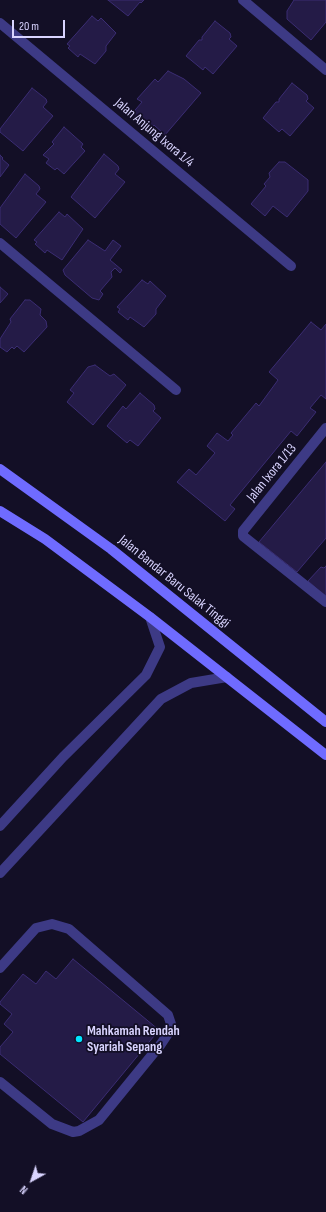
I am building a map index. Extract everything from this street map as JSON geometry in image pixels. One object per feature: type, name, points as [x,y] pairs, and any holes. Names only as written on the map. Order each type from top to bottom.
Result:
[{"type":"main road","name":"Jalan Bandar Baru Salak Tinggi","points":[[0,469],[111,549],[326,722]]},
{"type":"main road","points":[[0,511],[45,539],[150,617],[326,755]]},
{"type":"street","points":[[243,0],[326,70]]},
{"type":"street","name":"Jalan Anjung Ixora 1/4","points":[[0,22],[291,266]]},
{"type":"street","points":[[0,243],[176,390]]},
{"type":"street","name":"Jalan Ixora 1/13","points":[[326,428],[243,531],[243,536],[326,602]]},
{"type":"street","points":[[0,826],[63,757],[146,675],[160,647],[150,617]]},
{"type":"street","points":[[0,873],[161,699],[191,683],[227,677]]},
{"type":"street","points":[[0,968],[36,928],[52,924],[69,929],[168,1015],[171,1024],[169,1032],[161,1044],[99,1120],[79,1131],[73,1132],[52,1124],[0,1082]]},
{"type":"building","points":[[108,0],[144,0],[141,3],[140,2],[128,16]]},
{"type":"building","points":[[294,0],[326,0],[326,22],[311,40],[287,19],[287,11]]},
{"type":"building","points":[[92,16],[98,21],[101,18],[116,33],[106,46],[106,51],[95,64],[80,54],[78,57],[68,48],[70,46],[67,44]]},
{"type":"building","points":[[215,21],[230,33],[231,37],[229,39],[237,46],[213,74],[205,67],[203,70],[186,56],[199,40],[202,40],[202,37]]},
{"type":"building","points":[[168,71],[184,79],[201,93],[165,135],[154,125],[147,132],[130,116],[142,102],[137,99],[155,79],[158,82]]},
{"type":"building","points":[[292,83],[307,95],[308,99],[306,101],[314,108],[290,136],[282,129],[279,132],[263,118],[276,102],[279,102],[279,99]]},
{"type":"building","points":[[32,88],[46,99],[47,102],[43,107],[53,116],[23,151],[0,132],[0,129]]},
{"type":"building","points":[[64,127],[83,144],[81,147],[85,151],[64,174],[57,168],[55,170],[46,163],[49,159],[43,155],[54,144],[52,142]]},
{"type":"building","points":[[104,154],[118,166],[119,169],[115,174],[125,182],[95,218],[71,197]]},
{"type":"building","points":[[0,155],[9,165],[0,177]]},
{"type":"building","points":[[279,162],[285,162],[308,180],[308,191],[287,217],[273,206],[265,216],[251,204],[266,186],[264,184],[270,177],[269,173]]},
{"type":"building","points":[[25,174],[39,186],[40,189],[36,194],[46,202],[16,238],[0,224],[0,208]]},
{"type":"building","points":[[59,212],[65,217],[67,214],[83,229],[62,260],[47,250],[45,253],[35,244],[37,242],[34,240]]},
{"type":"building","points":[[88,240],[105,251],[113,240],[121,246],[110,260],[122,270],[120,273],[115,268],[111,272],[112,277],[100,291],[103,294],[99,300],[92,298],[65,275],[63,270]]},
{"type":"building","points":[[142,280],[148,284],[150,281],[166,296],[156,309],[156,314],[144,327],[130,317],[128,320],[118,312],[120,309],[117,307]]},
{"type":"building","points":[[0,287],[8,294],[0,303]]},
{"type":"building","points":[[25,300],[30,300],[41,309],[40,315],[46,321],[47,327],[24,352],[17,346],[14,349],[12,347],[7,352],[0,347],[0,339],[11,322],[10,319]]},
{"type":"building","points":[[311,322],[321,330],[326,324],[326,399],[321,395],[310,408],[316,412],[297,436],[291,431],[230,505],[235,509],[225,521],[177,482],[189,469],[196,475],[215,453],[207,446],[217,433],[228,441],[233,435],[231,433],[256,403],[259,406],[278,380],[269,372]]},
{"type":"building","points":[[95,365],[110,376],[114,374],[126,385],[93,425],[67,402],[74,393],[70,390],[88,367]]},
{"type":"building","points":[[140,393],[154,405],[155,409],[153,411],[161,418],[138,446],[130,440],[127,443],[107,426],[123,406],[126,409]]},
{"type":"building","points":[[326,462],[326,538],[297,572],[259,542]]},
{"type":"building","points":[[326,566],[326,597],[308,581],[321,567],[324,568]]},
{"type":"building","name":"Mahkamah Rendah Syariah Sepang","points":[[73,959],[159,1030],[83,1122],[0,1054],[0,1047],[13,1032],[4,1024],[12,1014],[0,1004],[0,1002],[23,974],[36,984],[46,971],[56,979]]},
{"type":"place","name":"Mahkamah Rendah Syariah Sepang","points":[[79,1039]]}]
